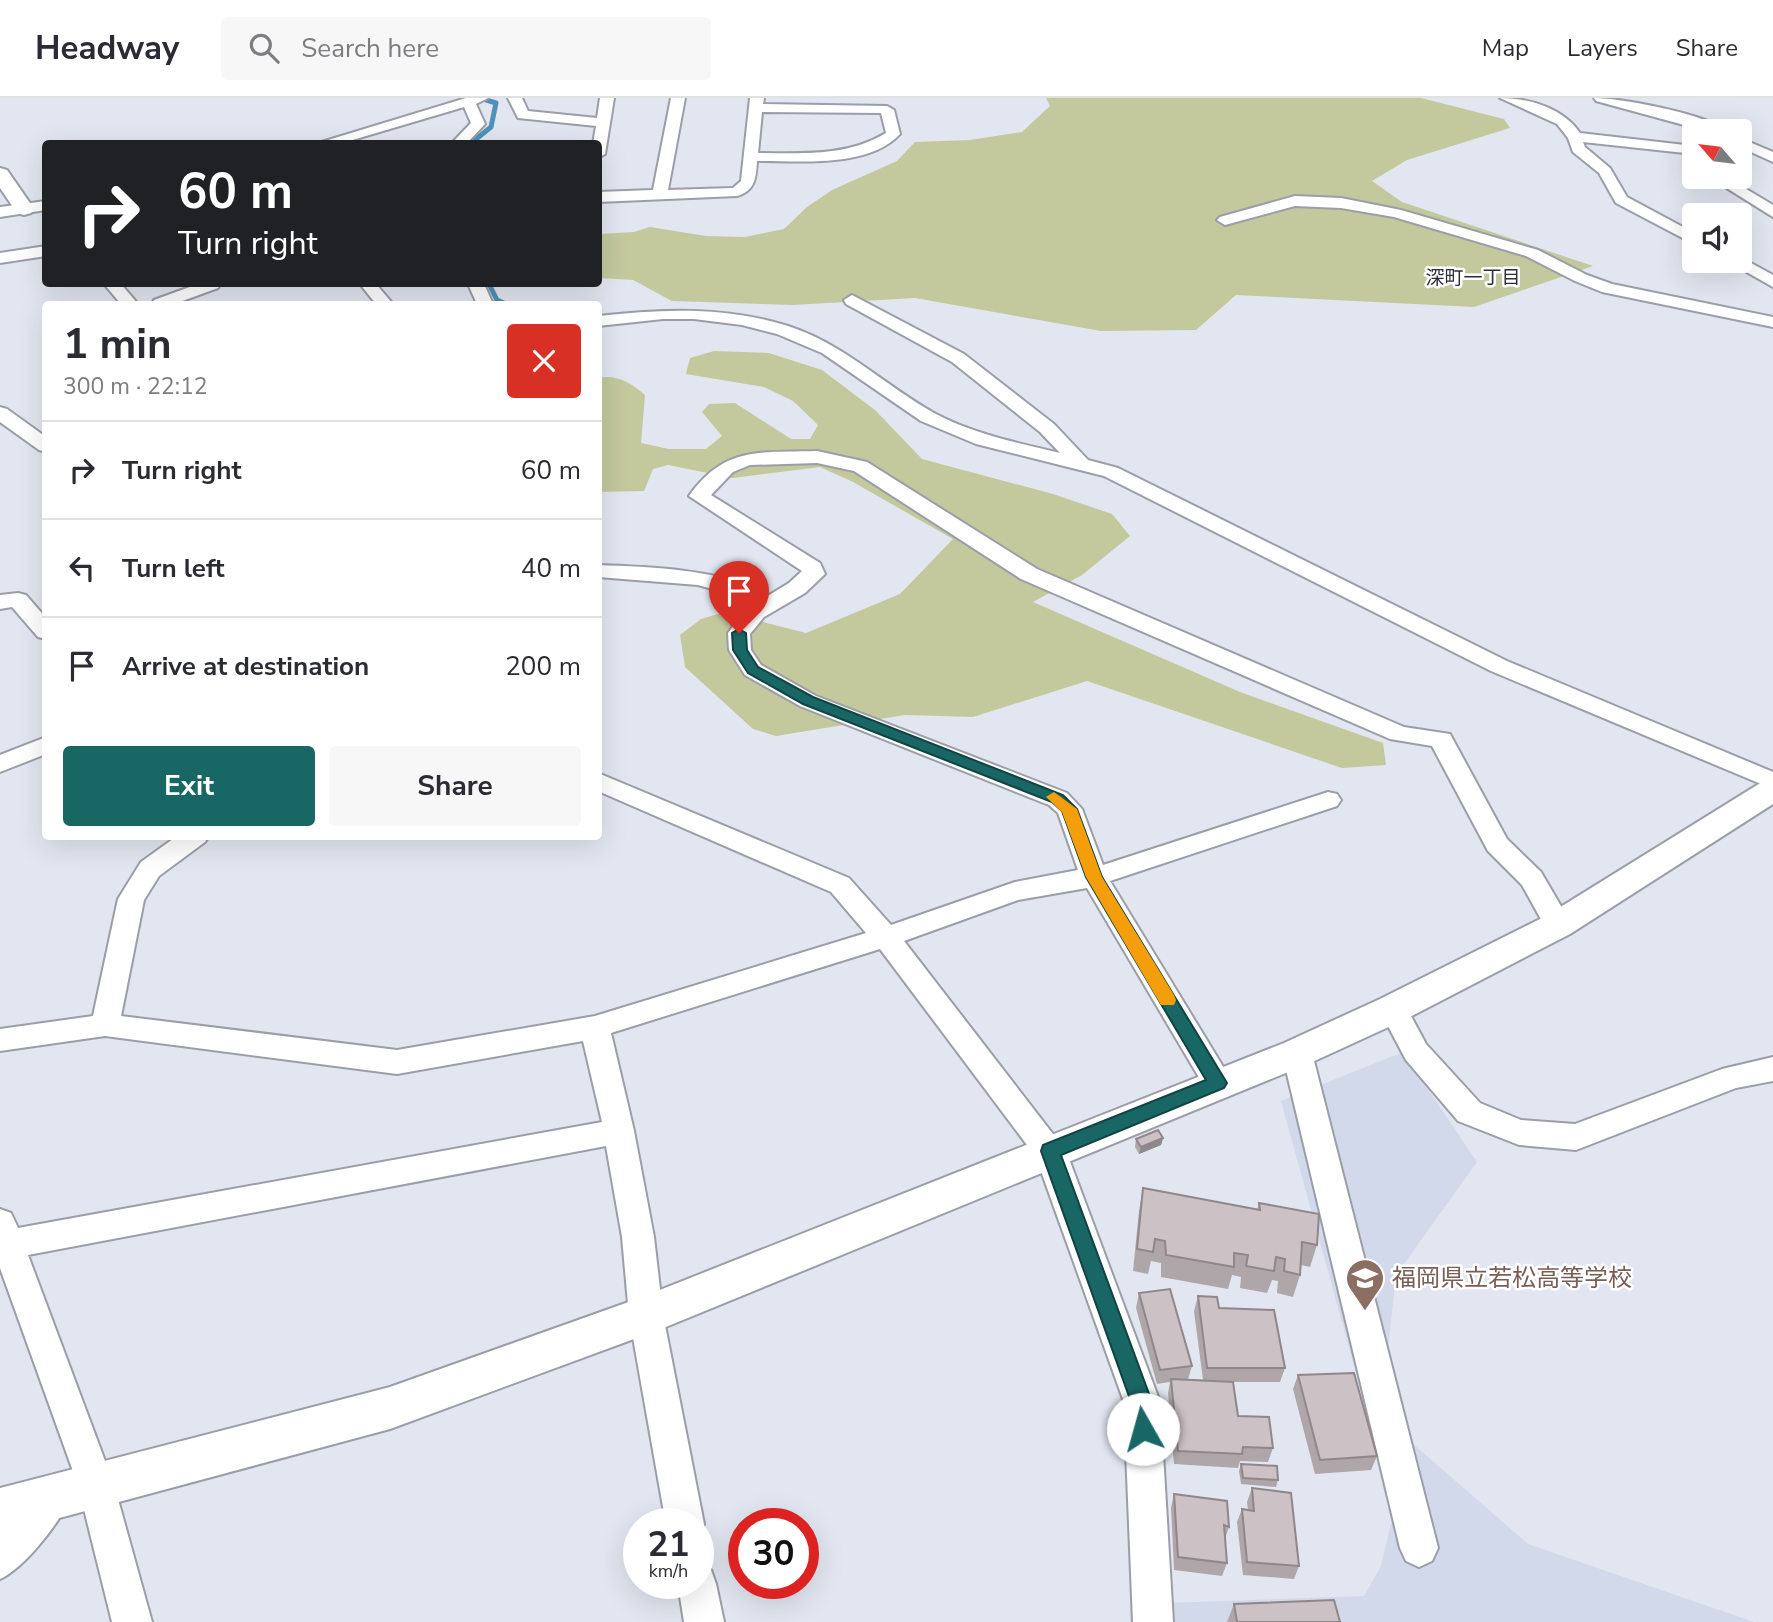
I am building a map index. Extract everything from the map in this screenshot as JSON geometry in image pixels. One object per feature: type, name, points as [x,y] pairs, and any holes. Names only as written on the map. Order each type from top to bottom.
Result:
[{"type":"street","points":[[443,98],[475,101]]},
{"type":"street","points":[[515,98],[523,115],[603,123]]},
{"type":"street","points":[[600,140],[607,98]]},
{"type":"street","points":[[660,195],[678,98]]},
{"type":"street","points":[[1507,98],[1568,124],[1577,137],[1578,149],[1605,171],[1621,200],[1682,233]]},
{"type":"street","points":[[1601,98],[1692,111]]},
{"type":"street","points":[[1665,99],[1703,119]]},
{"type":"street","points":[[335,140],[475,101]]},
{"type":"street","points":[[462,140],[478,124],[475,101]]},
{"type":"street","points":[[602,197],[737,192],[748,182],[757,103],[887,110],[893,134],[881,143],[854,154],[751,157]]},
{"type":"street","points":[[1577,137],[1682,149]]},
{"type":"street","points":[[1752,147],[1769,155]]},
{"type":"street","points":[[0,174],[24,209]]},
{"type":"street","points":[[1736,189],[1773,212]]},
{"type":"street","points":[[1226,220],[1295,201],[1340,203],[1385,211],[1532,253],[1581,278],[1608,288],[1773,322]]},
{"type":"street","points":[[0,212],[42,206]]},
{"type":"street","points":[[0,258],[42,252]]},
{"type":"street","points":[[1752,270],[1773,282]]},
{"type":"street","points":[[115,287],[127,301]]},
{"type":"street","points":[[168,301],[204,287]]},
{"type":"street","points":[[371,287],[382,301]]},
{"type":"street","points":[[852,300],[958,358],[1047,428],[1080,463]]},
{"type":"street","points":[[602,321],[694,314],[742,320],[783,330],[828,349],[928,417],[983,440],[1111,472],[1499,666],[1773,781]]},
{"type":"street","points":[[0,413],[42,443]]},
{"type":"street","points":[[1218,1083],[1094,877],[1069,809],[1058,799],[808,701],[753,670],[740,650],[739,633],[756,611],[797,588],[814,574],[812,568],[699,496],[726,468],[747,458],[817,457],[860,466],[1029,574],[1399,734],[1441,739],[1497,845],[1532,879],[1558,925]]},
{"type":"street","points":[[602,571],[687,576],[731,584],[755,595],[756,611]]},
{"type":"street","points":[[0,601],[18,600],[38,610]]},
{"type":"street","points":[[0,764],[42,747]]},
{"type":"street","points":[[602,783],[840,885],[886,937],[1050,1151],[1142,1402],[1153,1622]]},
{"type":"street","points":[[0,1511],[50,1500],[96,1485],[390,1408],[646,1315],[1297,1053],[1393,1009],[1558,925],[1773,789]]},
{"type":"street","points":[[0,1040],[105,1025],[397,1062],[595,1027],[886,937],[1015,891],[1094,877],[1328,800]]},
{"type":"street","points":[[105,1025],[131,899],[150,869],[190,840]]},
{"type":"street","points":[[1393,1009],[1416,1052],[1469,1112],[1519,1132],[1576,1137],[1734,1077],[1773,1069]]},
{"type":"street","points":[[595,1027],[619,1131],[638,1237],[646,1315],[682,1508]]},
{"type":"street","points":[[1297,1053],[1419,1548]]},
{"type":"street","points":[[132,1622],[96,1485],[3,1238],[619,1131]]},
{"type":"street","points":[[0,1560],[50,1500]]},
{"type":"street","points":[[699,1599],[704,1622]]},
{"type":"shaded area","name":"福岡県立若松高等学校","points":[[1403,1052],[1477,1162],[1396,1275],[1388,1349],[1412,1443],[1528,1544],[1754,1622],[1169,1622],[1166,1603],[1364,1596],[1381,1566],[1394,1511],[1281,1101]]},
{"type":"green space","points":[[1046,98],[1421,98],[1504,119],[1510,128],[1407,160],[1372,181],[1402,202],[1593,266],[1474,307],[1236,295],[1196,330],[1101,331],[915,298],[793,305],[672,301],[633,280],[602,278],[602,234],[634,232],[650,227],[706,236],[745,237],[784,229],[807,207],[832,190],[897,161],[915,142],[970,140],[1022,132],[1050,106]]},
{"type":"green space","points":[[714,351],[769,353],[822,370],[875,410],[922,459],[1053,494],[1112,514],[1130,536],[1082,575],[1033,602],[1240,692],[1383,743],[1386,765],[1342,768],[1087,681],[973,717],[905,715],[776,736],[753,729],[685,667],[680,635],[701,619],[724,612],[806,633],[900,594],[953,539],[853,482],[820,467],[733,478],[668,465],[653,469],[644,491],[602,492],[602,377],[623,380],[645,395],[641,443],[669,449],[706,449],[722,436],[702,412],[709,404],[735,403],[791,439],[810,439],[818,425],[793,401],[764,387],[686,374],[690,358]]},
{"type":"building","points":[[1158,1130],[1163,1138],[1141,1147],[1136,1139]]},
{"type":"building","points":[[1143,1188],[1260,1210],[1259,1203],[1319,1214],[1317,1245],[1302,1242],[1300,1275],[1284,1271],[1285,1259],[1276,1257],[1274,1271],[1246,1266],[1248,1255],[1234,1253],[1234,1267],[1166,1255],[1165,1241],[1155,1239],[1153,1252],[1137,1249]]},
{"type":"building","points":[[1170,1289],[1192,1366],[1160,1370],[1139,1293]]},
{"type":"building","points":[[1198,1296],[1217,1297],[1219,1308],[1274,1310],[1285,1368],[1207,1368]]},
{"type":"building","points":[[1354,1373],[1377,1456],[1320,1460],[1298,1375]]},
{"type":"building","points":[[1171,1379],[1233,1382],[1238,1416],[1269,1417],[1273,1448],[1243,1447],[1242,1454],[1178,1451]]},
{"type":"building","points":[[1241,1464],[1277,1466],[1278,1480],[1243,1478]]},
{"type":"building","points":[[1252,1488],[1291,1493],[1299,1566],[1247,1562],[1242,1509],[1254,1511]]},
{"type":"building","points":[[1174,1494],[1227,1501],[1229,1527],[1224,1525],[1227,1563],[1178,1557]]},
{"type":"building","points":[[1334,1600],[1340,1622],[1237,1622],[1234,1604]]},
{"type":"waterway","points":[[475,140],[491,127],[496,103],[480,98]]},
{"type":"waterway","points":[[490,287],[499,301]]},
{"type":"slow traffic","points":[[1054,797],[1069,809],[1094,877],[1168,1000]]},
{"type":"place","name":"福岡県立若松高等学校","points":[[1365,1312]]},
{"type":"district","name":"深町一丁目","points":[[1473,278]]},
{"type":"route","points":[[739,633],[740,650],[753,670],[808,701],[988,770],[1058,799],[1069,809],[1094,877],[1218,1083],[1050,1151],[1080,1239],[1142,1402],[1143,1429]]}]
